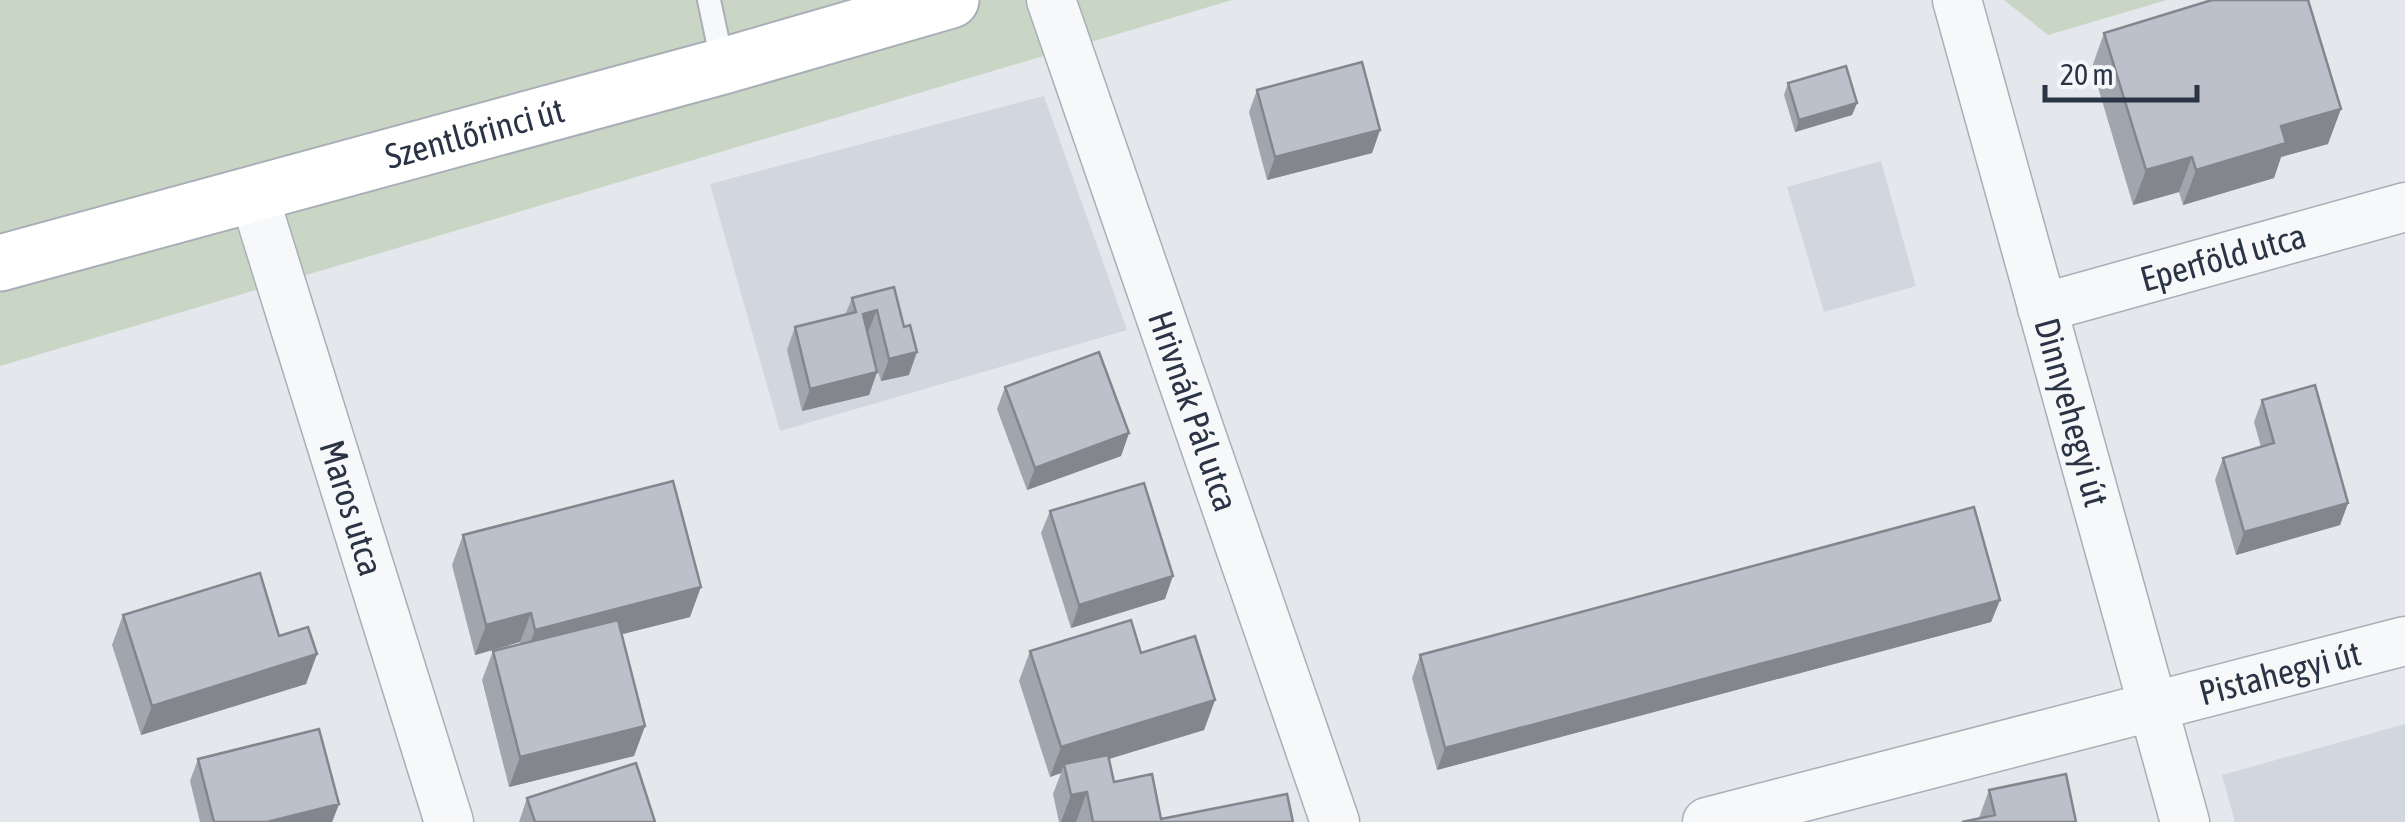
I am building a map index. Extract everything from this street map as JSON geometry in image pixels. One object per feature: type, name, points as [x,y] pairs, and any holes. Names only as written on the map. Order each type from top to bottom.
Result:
[{"type":"main road","name":"Szentlőrinci út","points":[[0,263],[951,0]]},
{"type":"street","name":"Hrivnák Pál utca","points":[[1051,0],[1334,822]]},
{"type":"street","name":"Dinnyehegyi út","points":[[1957,0],[2185,822]]},
{"type":"street","name":"Maros utca","points":[[253,193],[449,822]]},
{"type":"street","name":"Eperföld utca","points":[[2042,308],[2405,206]]},
{"type":"street","name":"Pistahegyi út","points":[[1707,822],[2405,641]]},
{"type":"lane","points":[[709,0],[723,66]]},
{"type":"shaded area","points":[[1044,96],[1127,330],[780,431],[710,184]]},
{"type":"shaded area","points":[[1881,161],[1916,286],[1824,312],[1787,187]]},
{"type":"shaded area","points":[[2405,724],[2405,822],[2235,822],[2222,775]]},
{"type":"green space","points":[[0,0],[1232,0],[0,366]]},
{"type":"green space","points":[[2004,0],[2167,0],[2048,35]]},
{"type":"building","points":[[2212,0],[2308,0],[2341,109],[2281,126],[2286,143],[2196,170],[2192,157],[2146,170],[2104,33]]},
{"type":"building","points":[[1362,62],[1380,130],[1275,157],[1257,90]]},
{"type":"building","points":[[1846,66],[1857,103],[1799,120],[1788,83]]},
{"type":"building","points":[[894,287],[904,327],[910,325],[917,352],[889,359],[877,310],[863,314],[877,372],[810,389],[795,327],[856,312],[852,298]]},
{"type":"building","points":[[1099,352],[1129,433],[1035,468],[1005,387]]},
{"type":"building","points":[[2315,385],[2348,503],[2244,532],[2223,458],[2274,443],[2262,400]]},
{"type":"building","points":[[673,481],[701,587],[535,630],[531,613],[486,625],[463,535]]},
{"type":"building","points":[[1144,483],[1173,576],[1079,605],[1050,511]]},
{"type":"building","points":[[1974,507],[2000,600],[1445,748],[1420,655]]},
{"type":"building","points":[[260,573],[279,636],[308,627],[317,654],[152,706],[123,615]]},
{"type":"building","points":[[618,620],[645,726],[520,757],[493,651]]},
{"type":"building","points":[[1131,620],[1141,653],[1195,636],[1215,700],[1061,747],[1030,651]]},
{"type":"building","points":[[319,729],[339,804],[267,822],[214,822],[198,759]]},
{"type":"building","points":[[1108,755],[1114,782],[1152,774],[1161,819],[1287,794],[1293,822],[1093,822],[1087,792],[1071,795],[1064,764]]},
{"type":"building","points":[[636,763],[655,822],[535,822],[527,798]]},
{"type":"building","points":[[2066,774],[2076,822],[1962,822],[1995,815],[1989,790]]}]
